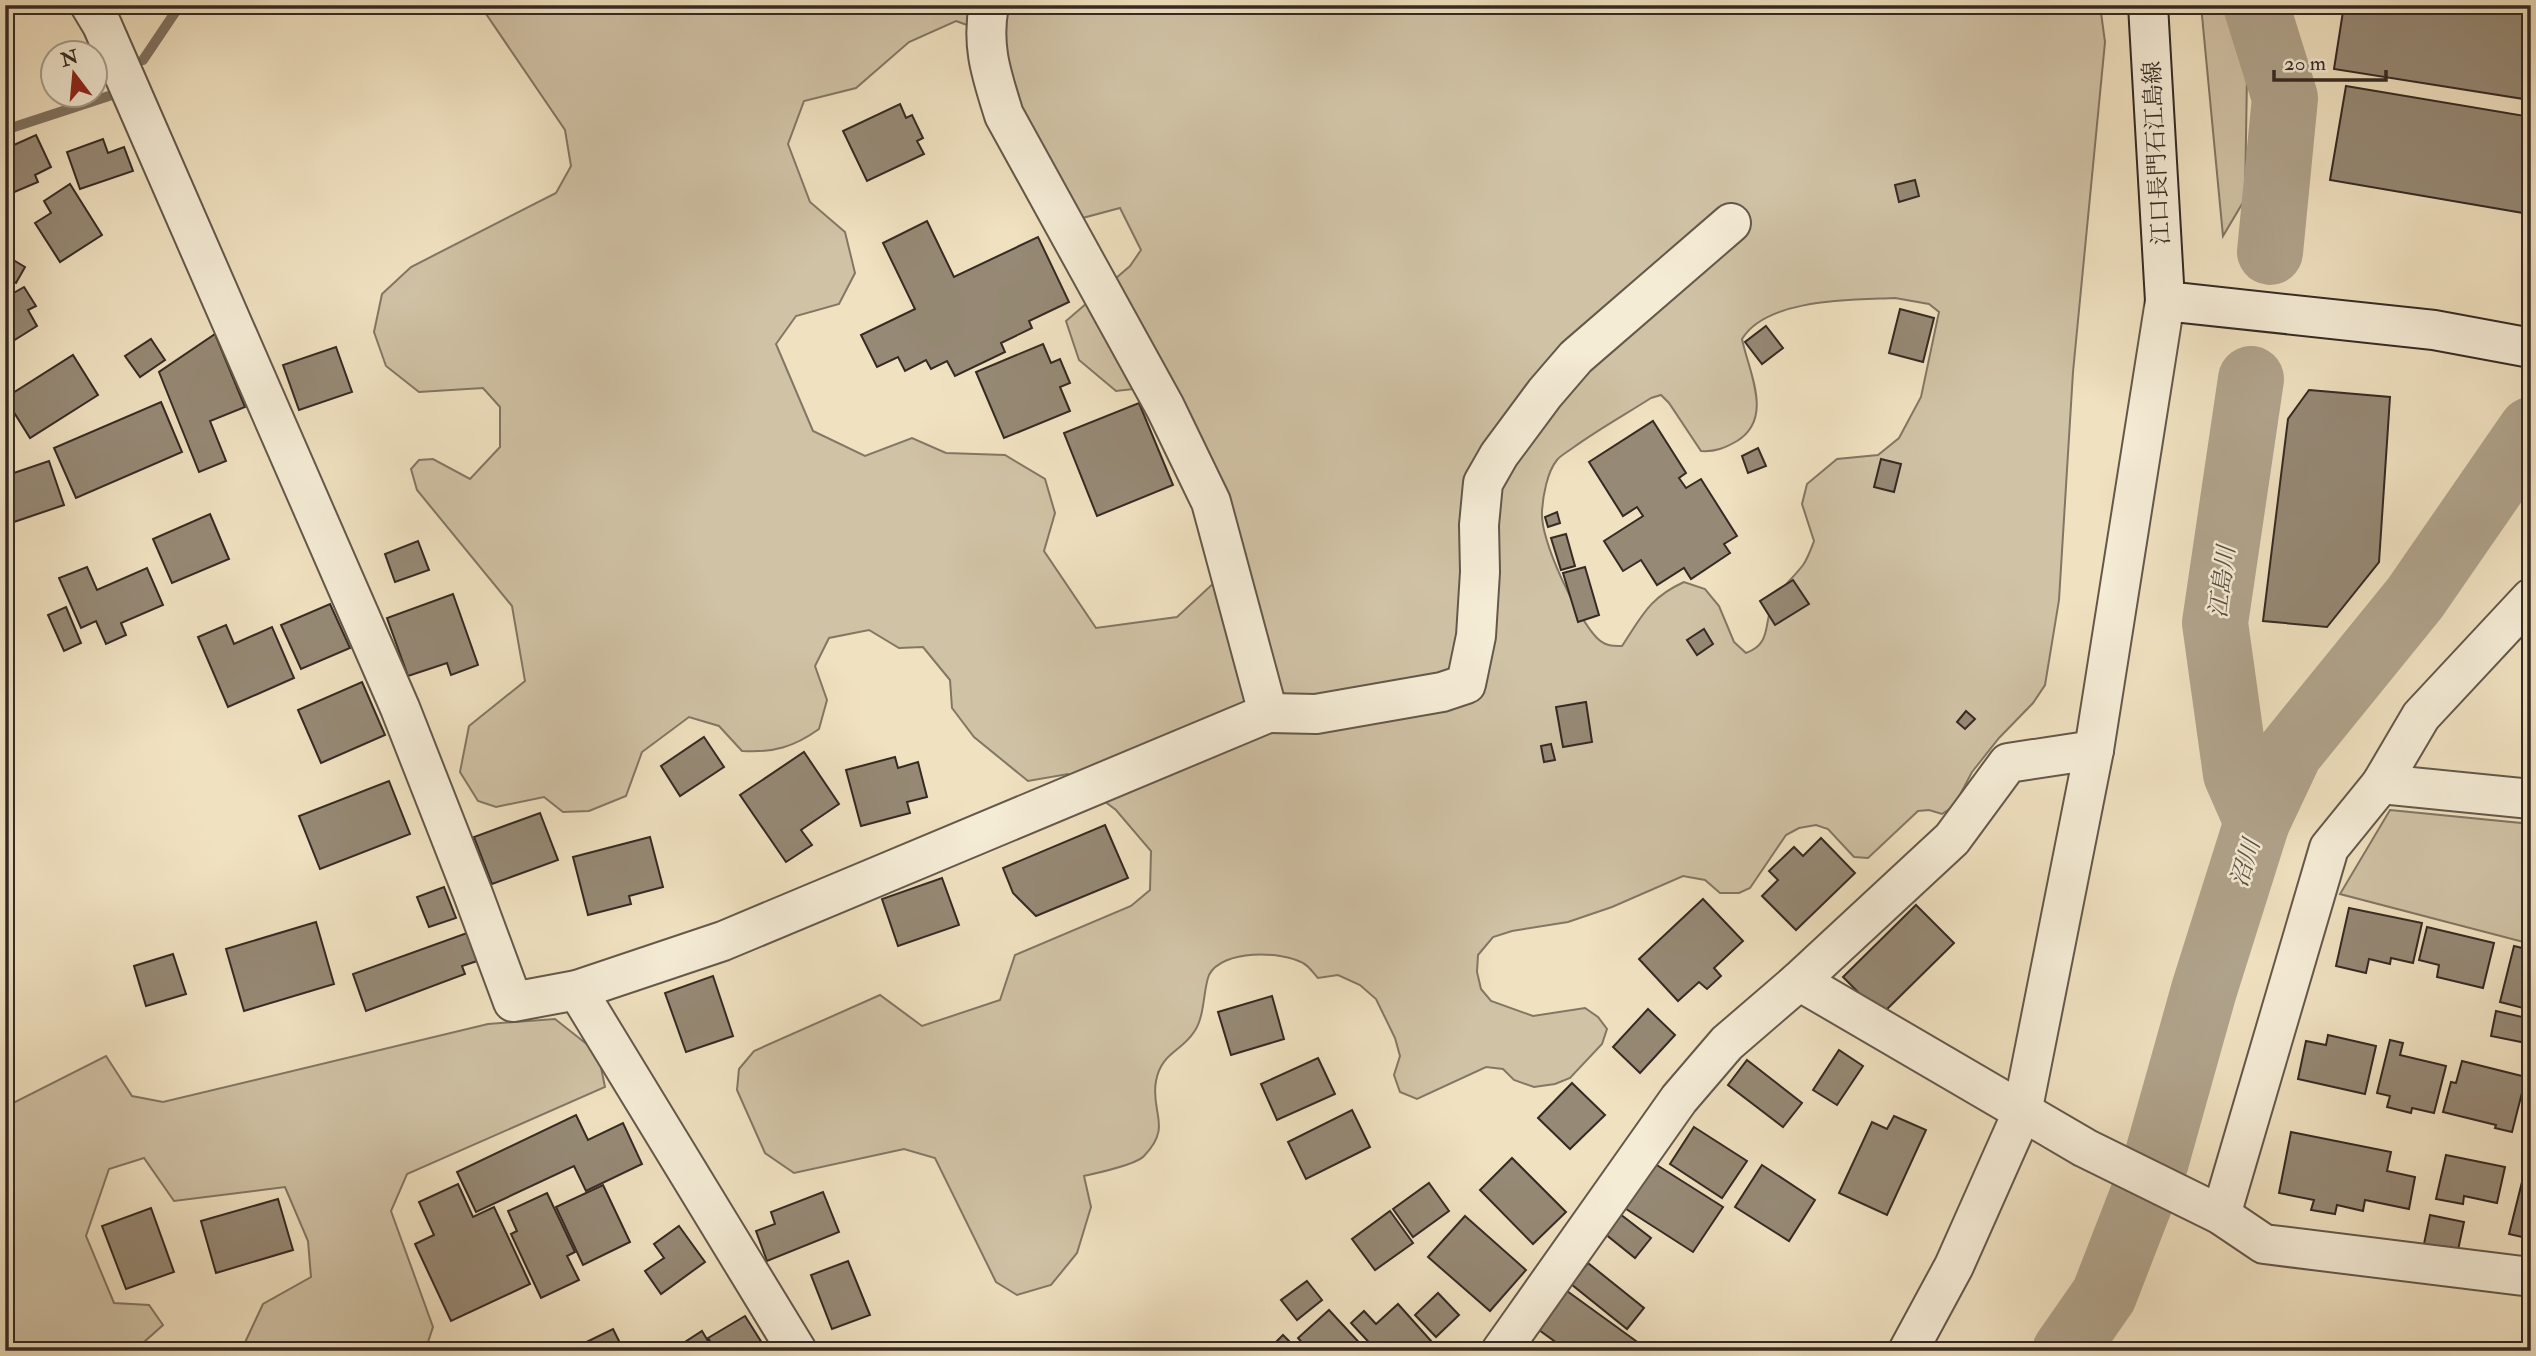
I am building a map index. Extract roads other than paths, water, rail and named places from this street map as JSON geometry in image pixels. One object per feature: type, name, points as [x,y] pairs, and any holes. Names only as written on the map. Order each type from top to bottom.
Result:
[{"type":"street","points":[[90,5],[102,24],[400,708],[513,1002],[577,990],[723,941],[1268,713],[1316,714],[1443,692],[1466,684],[1476,636],[1480,572],[1479,524],[1483,483],[1499,455],[1545,393],[1576,357],[1731,223]]},
{"type":"street","points":[[989,5],[985,24],[987,62],[1004,115],[1166,407],[1211,502],[1268,713]]},
{"type":"street","name":"江口長門石江島線","points":[[1908,1351],[1954,1266],[2022,1112],[2094,750],[2165,301],[2148,5]]},
{"type":"street","points":[[2165,301],[2434,330],[2531,348]]},
{"type":"street","points":[[2207,1209],[2329,848],[2381,784],[2421,716],[2531,598]]},
{"type":"street","points":[[1501,1351],[1679,1100],[1727,1043],[1799,981],[1952,839],[2008,763],[2094,750]]},
{"type":"street","points":[[2381,784],[2531,799]]},
{"type":"street","points":[[1799,981],[2085,1148],[2207,1209],[2264,1244],[2531,1277]]},
{"type":"street","points":[[577,990],[797,1351]]},
{"type":"waterway","points":[[143,60],[180,5]]},
{"type":"waterway","name":"江島川","points":[[2256,5],[2285,98],[2270,252]]},
{"type":"waterway","points":[[5,130],[115,94]]},
{"type":"waterway","name":"江島川","points":[[2251,379],[2215,623],[2236,774],[2257,822]]},
{"type":"waterway","name":"沼川","points":[[2065,1351],[2104,1295],[2156,1161],[2204,990],[2257,822],[2290,752],[2415,598],[2531,430]]}]
